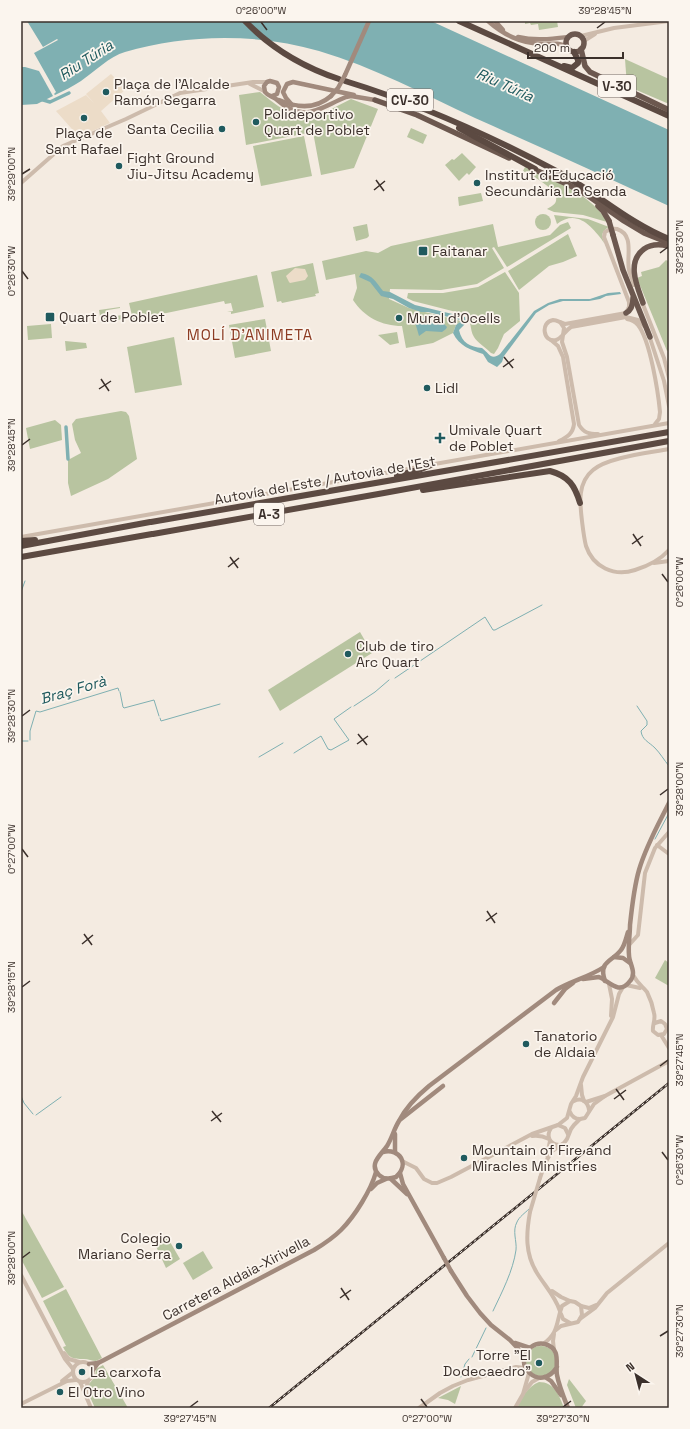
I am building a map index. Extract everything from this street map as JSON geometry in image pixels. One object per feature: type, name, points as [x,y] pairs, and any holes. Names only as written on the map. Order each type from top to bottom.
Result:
[{"type":"highway","points":[[245,21],[265,39],[308,67],[343,78],[406,102],[470,129],[559,172],[590,191],[635,223],[669,239]]},
{"type":"highway","points":[[249,21],[287,54]]},
{"type":"highway","name":"V-30","points":[[459,21],[669,116]]},
{"type":"highway","points":[[543,59],[549,59],[572,68],[578,63],[574,52],[567,47],[566,42],[568,37],[573,34],[582,38],[584,45],[581,49],[574,52]]},
{"type":"highway","name":"V-30","points":[[581,49],[585,66],[590,72],[669,110]]},
{"type":"highway","name":"CV-30","points":[[343,78],[413,102],[470,129]]},
{"type":"highway","points":[[375,100],[416,115],[535,169]]},
{"type":"highway","points":[[406,102],[581,192],[644,233],[669,245]]},
{"type":"highway","points":[[581,192],[599,206],[609,221],[623,270],[650,337]]},
{"type":"highway","points":[[643,303],[634,277],[634,266],[638,256],[645,248],[654,245],[669,245]]},
{"type":"highway","points":[[626,313],[629,312],[632,305],[633,298],[631,290]]},
{"type":"highway","name":"Autovía del Este / Autovia de l'Est","points":[[21,546],[150,522],[669,432]]},
{"type":"highway","name":"Autovía del Este / Autovia de l'Est","points":[[21,557],[384,494],[669,441]]},
{"type":"highway","points":[[345,488],[358,483],[401,475],[431,465]]},
{"type":"highway","points":[[384,494],[391,495],[550,471],[561,474],[571,482],[577,492],[580,503]]},
{"type":"highway","points":[[21,541],[64,535],[78,535]]},
{"type":"main road","points":[[274,97],[278,92],[279,87],[277,83],[272,81],[267,82],[264,86],[266,94],[292,105],[310,107],[322,104],[338,88],[369,21]]},
{"type":"main road","points":[[488,21],[508,36],[522,41],[543,44],[560,44],[567,47]]},
{"type":"main road","points":[[495,21],[507,33],[524,38],[549,40],[568,37]]},
{"type":"main road","points":[[292,105],[283,92],[287,84],[293,82],[368,99]]},
{"type":"main road","points":[[278,92],[282,98],[292,105]]},
{"type":"main road","points":[[274,97],[289,109],[306,112],[324,108],[346,97],[375,100]]},
{"type":"main road","points":[[630,963],[629,945],[631,923],[634,893],[639,871],[652,836],[669,803]]},
{"type":"main road","points":[[607,982],[603,974],[604,967],[607,961],[614,957],[624,946],[631,923]]},
{"type":"main road","points":[[567,984],[599,977],[616,987],[625,986],[631,981],[633,968],[630,963],[623,958],[614,957]]},
{"type":"main road","points":[[412,1200],[388,1179],[380,1176],[376,1172],[375,1166],[375,1161],[388,1145],[398,1122],[406,1109],[416,1097],[429,1086],[556,990],[604,967]]},
{"type":"main road","points":[[554,1004],[568,986],[576,981]]},
{"type":"main road","points":[[395,1152],[394,1138],[398,1122],[443,1086]]},
{"type":"main road","points":[[383,1152],[395,1152],[400,1156],[402,1161],[401,1172],[403,1184],[451,1271],[467,1296],[491,1325],[510,1340],[525,1356]]},
{"type":"main road","name":"Carretera Aldaia-Xirivella","points":[[90,1364],[98,1363],[314,1250],[330,1239],[348,1222],[368,1192],[376,1172]]},
{"type":"main road","points":[[388,1179],[401,1172]]},
{"type":"main road","name":"Carretera Aldaia-Xirivella","points":[[368,1192],[377,1183],[388,1179]]},
{"type":"main road","points":[[510,1340],[519,1345],[530,1348]]},
{"type":"main road","points":[[557,1367],[554,1372],[545,1377],[539,1378],[529,1373],[525,1368],[525,1356],[530,1348],[536,1345],[543,1344],[554,1350],[558,1359],[557,1376],[568,1408]]},
{"type":"main road","name":"Carretera Aldaia-Xirivella","points":[[93,1370],[98,1363]]},
{"type":"main road","points":[[545,1377],[557,1387],[565,1400]]},
{"type":"street","points":[[582,38],[602,30],[669,21]]},
{"type":"street","points":[[21,183],[63,146],[126,119],[183,92],[248,83],[267,82]]},
{"type":"street","points":[[248,83],[264,90]]},
{"type":"street","points":[[555,442],[568,436],[573,429],[574,424],[563,357],[558,346],[549,339],[544,331],[546,324],[551,321],[568,323],[626,313],[629,307],[629,302],[604,237],[605,232],[610,229],[618,229],[623,232],[628,239],[629,270],[661,351],[669,378]]},
{"type":"street","points":[[549,339],[556,340],[568,329],[575,326],[626,317],[638,320],[650,337],[664,382],[669,406]]},
{"type":"street","points":[[613,319],[631,319],[637,323],[642,331],[652,365],[660,405],[659,419],[654,425]]},
{"type":"street","points":[[560,322],[564,328],[562,342],[567,357],[579,425],[585,432],[590,434],[602,434]]},
{"type":"street","points":[[21,537],[669,422]]},
{"type":"street","points":[[669,449],[627,457],[597,466],[591,471],[583,482],[580,503],[586,546],[592,557],[600,565],[609,570],[621,573],[632,571],[651,564],[669,561]]},
{"type":"street","points":[[651,564],[669,550]]},
{"type":"street","points":[[629,945],[638,935],[645,873],[657,844],[669,832]]},
{"type":"street","points":[[657,844],[669,854]]},
{"type":"street","points":[[633,975],[638,984],[648,994],[654,1013],[655,1022],[652,1026],[653,1031],[656,1034],[661,1035],[669,1048]]},
{"type":"street","points":[[607,982],[612,999],[610,1022]]},
{"type":"street","points":[[402,1161],[416,1168],[424,1179],[432,1183],[437,1183],[532,1134],[558,1125],[567,1118],[570,1112],[569,1108],[574,1101],[581,1081],[613,1017],[618,994],[625,986],[643,988]]},
{"type":"street","points":[[654,1013],[666,1026],[669,1044]]},
{"type":"street","points":[[655,1022],[661,1021]]},
{"type":"street","points":[[661,1035],[666,1032]]},
{"type":"street","points":[[544,1165],[552,1151],[564,1143],[567,1139],[568,1134],[574,1124],[580,1119],[585,1118],[594,1104],[605,1096],[669,1061]]},
{"type":"street","points":[[581,1081],[582,1095],[589,1110]]},
{"type":"street","points":[[574,1101],[580,1099],[585,1101],[605,1096]]},
{"type":"street","points":[[570,1112],[576,1119],[580,1119]]},
{"type":"street","points":[[558,1125],[565,1128],[568,1134]]},
{"type":"street","points":[[551,1128],[549,1131],[550,1140],[544,1165],[530,1212],[526,1240],[528,1252],[533,1265],[556,1299],[563,1319],[570,1323]]},
{"type":"street","points":[[522,1139],[537,1135],[544,1136],[556,1145],[559,1145]]},
{"type":"street","points":[[401,1172],[412,1166]]},
{"type":"street","points":[[543,1344],[561,1326],[574,1323],[592,1311],[607,1293],[669,1243]]},
{"type":"street","points":[[21,1275],[91,1408]]},
{"type":"street","points":[[547,1286],[557,1295],[581,1306],[589,1308],[598,1304]]},
{"type":"street","points":[[554,1350],[552,1341],[560,1311],[562,1306],[570,1301]]},
{"type":"street","points":[[580,1319],[582,1310],[581,1306]]},
{"type":"street","points":[[60,1349],[69,1359],[79,1362],[84,1361],[90,1364],[93,1370],[92,1377],[88,1381],[86,1390],[88,1402]]},
{"type":"street","points":[[21,1404],[66,1379],[75,1365],[79,1362]]},
{"type":"street","points":[[419,1408],[453,1386],[468,1380],[516,1367],[524,1362]]},
{"type":"street","points":[[516,1367],[525,1368]]},
{"type":"street","points":[[523,1394],[529,1373]]},
{"type":"street","points":[[515,1408],[532,1382],[539,1378]]},
{"type":"street","points":[[51,1388],[67,1381],[88,1381]]},
{"type":"green space","points":[[525,21],[557,21],[558,27],[539,30],[538,24],[525,24]]},
{"type":"green space","points":[[625,59],[669,79],[669,104],[627,86]]},
{"type":"green space","points":[[260,92],[282,109],[298,115],[306,116],[322,113],[351,99],[378,109],[354,168],[321,175],[313,132],[246,145],[239,95]]},
{"type":"green space","points":[[411,128],[427,135],[423,144],[407,137]]},
{"type":"green space","points":[[304,136],[312,176],[261,186],[253,146]]},
{"type":"green space","points":[[462,153],[476,167],[469,175],[467,173],[459,181],[445,165]]},
{"type":"green space","points":[[525,167],[559,183],[581,196],[600,212],[607,222],[583,215],[554,212],[547,209],[555,204],[556,197],[554,192],[544,183],[523,171]]},
{"type":"green space","points":[[481,193],[483,201],[459,206],[458,197]]},
{"type":"green space","points":[[543,214],[549,216],[551,222],[549,228],[543,230],[537,228],[535,222],[537,216]]},
{"type":"green space","points":[[554,215],[588,219],[609,227],[604,230],[602,234],[605,244],[590,226],[584,222],[572,218],[557,224]]},
{"type":"green space","points":[[568,222],[571,228],[507,267],[494,247],[492,248],[504,268],[477,284],[441,290],[390,289],[389,299],[409,308],[461,321],[456,325],[453,333],[433,343],[406,348],[402,326],[387,324],[374,319],[368,316],[357,306],[353,300],[357,288],[355,274],[326,280],[322,261],[366,251],[378,253],[391,246],[493,224],[498,247],[550,235],[560,225]]},
{"type":"green space","points":[[367,224],[369,236],[356,241],[353,227]]},
{"type":"green space","points":[[568,234],[577,256],[549,266],[519,290],[508,271]]},
{"type":"green space","points":[[666,260],[669,262],[669,350],[667,351],[637,278],[642,276],[641,272],[659,267]]},
{"type":"green space","points":[[313,263],[319,293],[315,294],[316,296],[282,303],[281,301],[277,302],[271,272]]},
{"type":"green space","points":[[505,272],[519,293],[520,321],[504,334],[494,354],[475,339],[469,319],[464,314],[413,301],[407,298],[408,293],[443,293],[478,287]]},
{"type":"green space","points":[[257,275],[264,307],[231,314],[231,312],[227,312],[233,311],[231,303],[225,304],[224,301],[133,320],[129,303]]},
{"type":"green space","points":[[120,307],[108,310],[108,315],[105,316],[105,318],[122,315],[123,319],[101,323],[99,310]]},
{"type":"green space","points":[[265,319],[271,351],[235,358],[229,325]]},
{"type":"green space","points":[[51,324],[52,338],[28,340],[27,326]]},
{"type":"green space","points":[[397,332],[399,343],[390,345],[378,335]]},
{"type":"green space","points":[[174,337],[182,385],[135,393],[127,347]]},
{"type":"green space","points":[[65,341],[86,343],[87,348],[66,351]]},
{"type":"green space","points":[[121,411],[126,412],[129,416],[137,459],[108,479],[71,496],[68,483],[68,460],[81,453],[75,440],[72,424],[76,419]]},
{"type":"green space","points":[[55,420],[61,425],[62,440],[30,449],[26,428]]},
{"type":"green space","points":[[360,632],[372,653],[280,711],[268,690]]},
{"type":"green space","points":[[665,960],[669,963],[669,986],[655,978]]},
{"type":"green space","points":[[21,1210],[64,1287],[42,1298],[21,1259]]},
{"type":"green space","points":[[166,1235],[180,1259],[166,1268],[155,1244]]},
{"type":"green space","points":[[203,1251],[213,1268],[193,1280],[183,1263]]},
{"type":"green space","points":[[66,1289],[102,1358],[96,1361],[76,1359],[67,1354],[63,1347],[66,1346],[43,1301]]},
{"type":"green space","points":[[541,1346],[551,1351],[556,1361],[551,1371],[541,1376],[531,1371],[526,1361],[531,1351]]},
{"type":"green space","points":[[103,1365],[128,1408],[95,1408],[90,1397],[88,1385],[95,1377],[96,1369]]},
{"type":"green space","points":[[569,1379],[586,1401],[581,1408],[576,1408],[567,1385]]},
{"type":"green space","points":[[539,1382],[549,1384],[555,1390],[564,1408],[517,1408],[528,1390]]},
{"type":"green space","points":[[461,1386],[455,1404],[448,1400],[438,1398]]},
{"type":"shaded area","name":"Plaça de Sant Rafael","points":[[111,74],[126,89],[101,111],[110,123],[79,137],[56,111],[86,95],[94,103],[86,94]]},
{"type":"shaded area","points":[[295,268],[305,269],[308,276],[305,280],[290,283],[286,276]]},
{"type":"water","name":"Riu Túria","points":[[27,21],[431,21],[669,130],[669,206],[379,73],[339,57],[296,45],[272,41],[222,38],[197,39],[148,46],[119,54],[81,81],[55,95],[54,94],[56,92],[34,53],[58,40],[57,39],[43,47]]},
{"type":"water","points":[[21,67],[39,71],[53,96],[37,104],[21,105]]},
{"type":"water","points":[[361,273],[369,275],[383,291],[390,292],[415,305],[465,317],[466,323],[459,330],[464,341],[474,347],[482,348],[490,356],[494,357],[500,354],[534,311],[548,303],[560,299],[590,299],[608,293],[620,292],[621,294],[606,296],[589,301],[563,301],[549,305],[536,313],[497,367],[488,362],[483,354],[466,347],[459,341],[453,333],[460,320],[428,312],[421,312],[409,308],[393,299],[381,296],[370,282],[359,277]]},
{"type":"water","points":[[419,317],[443,323],[447,327],[442,332],[426,331],[419,336],[415,322]]},
{"type":"waterway","points":[[40,99],[50,102],[69,93]]},
{"type":"waterway","points":[[66,427],[68,459]]},
{"type":"waterway","points":[[21,592],[25,581]]},
{"type":"waterway","name":"Braç Forà","points":[[395,678],[485,617],[493,630],[495,630],[542,605]]},
{"type":"waterway","name":"Braç Forà","points":[[354,706],[375,692],[389,680]]},
{"type":"waterway","name":"Braç Forà","points":[[30,740],[30,731],[36,711],[40,712],[118,688],[119,691]]},
{"type":"waterway","name":"Braç Forà","points":[[120,692],[124,708],[154,700],[159,716]]},
{"type":"waterway","name":"Braç Forà","points":[[160,718],[161,721],[220,704]]},
{"type":"waterway","name":"Braç Forà","points":[[637,706],[647,721],[647,725],[641,731],[643,737],[657,750],[669,766]]},
{"type":"waterway","name":"Braç Forà","points":[[294,753],[321,736],[328,749],[331,750],[349,740],[334,719],[351,707]]},
{"type":"waterway","name":"Braç Forà","points":[[21,741],[28,741]]},
{"type":"waterway","name":"Braç Forà","points":[[259,757],[283,743]]},
{"type":"waterway","points":[[655,839],[669,813]]},
{"type":"waterway","points":[[21,1096],[24,1103],[33,1114]]},
{"type":"waterway","points":[[36,1115],[61,1097]]},
{"type":"waterway","points":[[493,1311],[507,1281],[515,1258],[516,1225],[519,1218],[529,1209]]},
{"type":"waterway","points":[[472,1357],[486,1328]]},
{"type":"waterway","points":[[461,1377],[465,1364],[469,1359]]},
{"type":"railway","points":[[269,1408],[669,1083]]},
{"type":"place","name":"Plaça de l'Alcalde Ramón Segarra","points":[[106,92]]},
{"type":"place","name":"Plaça de Sant Rafael","points":[[84,118]]},
{"type":"place","name":"Polideportivo Quart de Poblet","points":[[256,122]]},
{"type":"place","name":"Santa Cecilia","points":[[222,129]]},
{"type":"place","name":"Fight Ground Jiu-Jitsu Academy","points":[[119,166]]},
{"type":"place","name":"Institut d'Educació Secundària La Senda","points":[[477,183]]},
{"type":"place","name":"Faitanar","points":[[423,251]]},
{"type":"place","name":"Quart de Poblet","points":[[50,317]]},
{"type":"place","name":"Mural d'Ocells","points":[[399,318]]},
{"type":"place","name":"Lidl","points":[[427,388]]},
{"type":"place","name":"Umivale Quart de Poblet","points":[[440,438]]},
{"type":"place","name":"Club de tiro Arc Quart","points":[[348,654]]},
{"type":"place","name":"Tanatorio de Aldaia","points":[[526,1044]]},
{"type":"place","name":"Mountain of Fire and Miracles Ministries","points":[[464,1158]]},
{"type":"place","name":"Colegio Mariano Serra","points":[[179,1246]]},
{"type":"place","name":"Torre \"El Dodecaedro\"","points":[[539,1363]]},
{"type":"place","name":"La carxofa","points":[[82,1372]]},
{"type":"place","name":"El Otro Vino","points":[[60,1392]]},
{"type":"district","name":"MOLÍ D'ANIMETA","points":[[250,335]]}]
